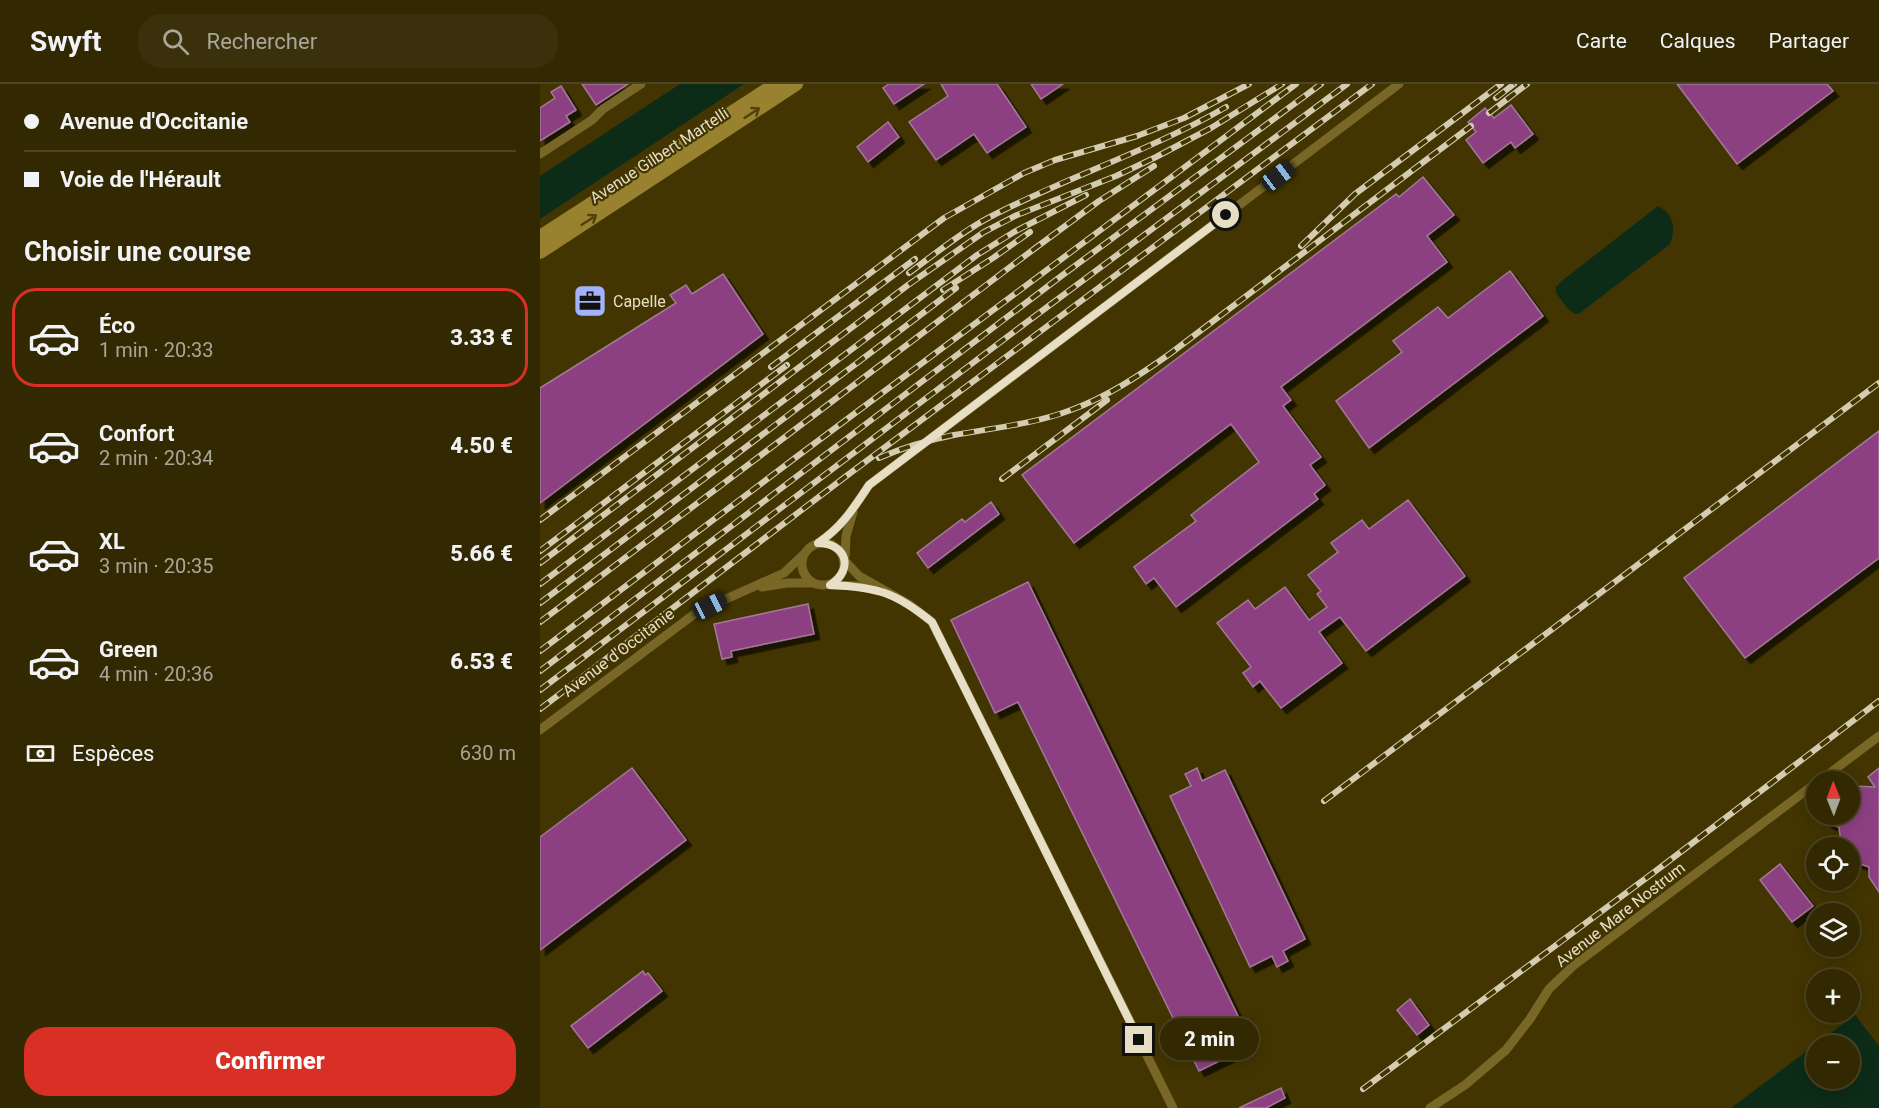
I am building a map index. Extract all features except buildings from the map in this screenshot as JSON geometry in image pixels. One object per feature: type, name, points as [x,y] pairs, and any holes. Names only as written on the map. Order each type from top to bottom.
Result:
[{"type":"main road","name":"Avenue Gilbert Martelli","points":[[540,237],[776,84]]},
{"type":"main road","name":"Avenue Gilbert Martelli","points":[[540,252],[796,84]]},
{"type":"street","points":[[540,154],[641,84]]},
{"type":"street","name":"Avenue d'Occitanie","points":[[540,730],[697,612],[784,573],[809,547],[834,532],[869,485],[1400,84]]},
{"type":"street","name":"Avenue d'Occitanie","points":[[750,589],[787,583],[830,585],[838,579],[844,571],[846,536],[853,509]]},
{"type":"street","points":[[818,543],[829,543],[839,548],[845,560],[859,576],[910,605],[932,622],[1173,1108]]},
{"type":"street","points":[[803,555],[801,566],[805,576],[813,583]]},
{"type":"street","points":[[830,585],[858,586],[889,593]]},
{"type":"street","name":"Avenue Mare Nostrum","points":[[1832,771],[1879,736]]},
{"type":"street","name":"Avenue Mare Nostrum","points":[[1430,1108],[1465,1085],[1506,1050],[1550,989],[1573,966],[1806,790]]},
{"type":"shaded area","points":[[680,84],[744,84],[540,219],[540,176]]},
{"type":"shaded area","points":[[1658,206],[1667,213],[1672,222],[1673,232],[1670,244],[1580,313],[1575,314],[1568,309],[1556,293],[1556,287]]},
{"type":"shaded area","points":[[1860,1021],[1879,1046],[1879,1108],[1731,1108],[1806,1052],[1806,1089],[1860,1089],[1860,1035],[1828,1035],[1844,1023]]},
{"type":"railway","points":[[540,520],[944,218],[1024,173],[1055,160],[1137,136],[1184,118],[1249,84]]},
{"type":"railway","points":[[540,563],[908,285],[984,232],[1017,215],[1116,176],[1156,157],[1211,128],[1282,84]]},
{"type":"railway","points":[[540,651],[1296,84]]},
{"type":"railway","points":[[540,671],[1064,274],[1321,84]]},
{"type":"railway","points":[[540,690],[1023,325],[1347,84]]},
{"type":"railway","points":[[540,709],[845,477],[1372,84]]},
{"type":"railway","points":[[1301,246],[1355,194],[1501,84]]},
{"type":"railway","points":[[1496,98],[1514,84]]},
{"type":"railway","points":[[1489,113],[1527,84]]},
{"type":"railway","points":[[909,273],[988,218],[1138,151],[1226,107]]},
{"type":"railway","points":[[879,458],[935,439],[1057,415],[1110,392],[1171,353],[1471,126]]},
{"type":"railway","points":[[540,622],[1034,249],[1099,201],[1154,166]]},
{"type":"railway","points":[[540,584],[977,255],[1014,232],[1086,195]]},
{"type":"railway","points":[[943,290],[1030,232]]},
{"type":"railway","points":[[771,367],[915,259]]},
{"type":"railway","points":[[540,603],[956,288]]},
{"type":"railway","points":[[540,551],[787,365]]},
{"type":"railway","points":[[1324,801],[1879,383]]},
{"type":"railway","points":[[1002,479],[1107,400]]},
{"type":"railway","points":[[1363,1089],[1879,701]]},
{"type":"place","name":"Capelle","points":[[590,301]]},
{"type":"route","points":[[1139,1040],[932,622],[889,593],[858,586],[830,585],[844,571],[845,561],[839,548],[829,543],[818,543],[834,532],[869,485],[1226,215]]}]
